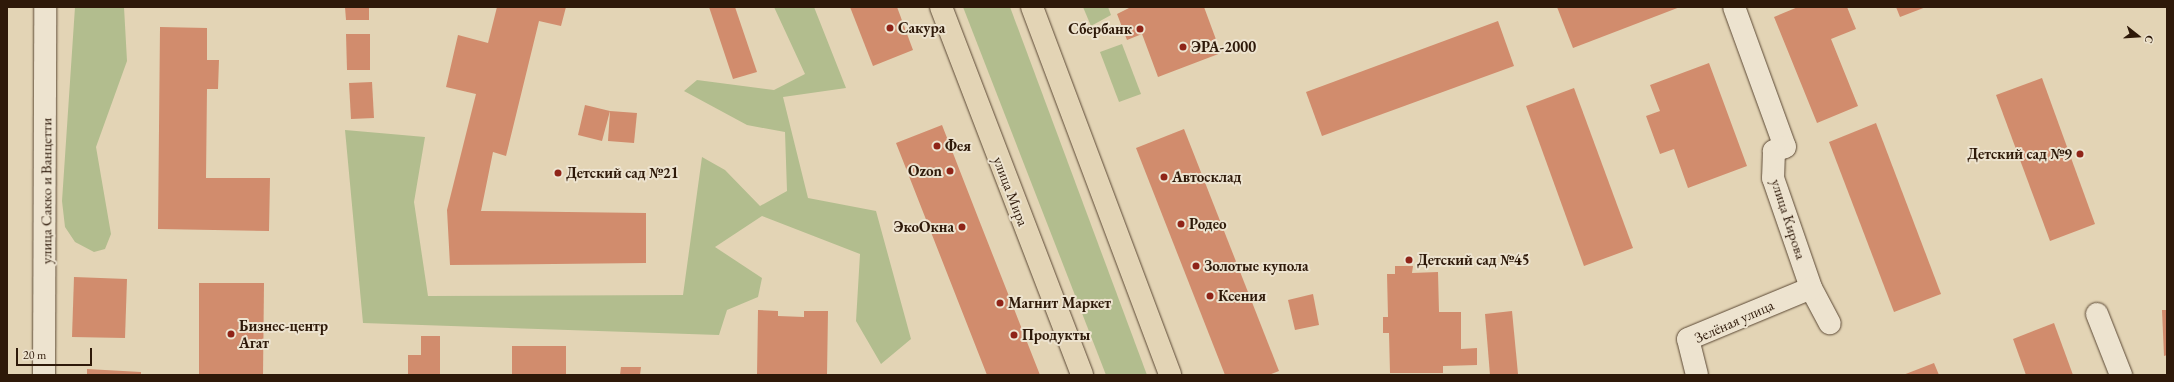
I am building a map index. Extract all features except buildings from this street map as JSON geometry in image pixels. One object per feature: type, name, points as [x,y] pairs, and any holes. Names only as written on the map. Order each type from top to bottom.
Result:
[{"type":"main road","name":"улица Мира","points":[[941,7],[1082,375]]},
{"type":"main road","points":[[1032,7],[1170,375]]},
{"type":"street","name":"улица Сакко и Ванцетти","points":[[44,375],[45,7]]},
{"type":"street","name":"улица Кирова","points":[[1734,7],[1785,147],[1774,151],[1774,178],[1812,288],[1830,323]]},
{"type":"street","name":"Зелёная улица","points":[[1697,375],[1688,339],[1812,288]]},
{"type":"street","points":[[2098,314],[2121,375]]},
{"type":"green space","points":[[75,7],[124,7],[127,61],[96,147],[111,234],[105,249],[94,252],[75,242],[65,227],[62,201]]},
{"type":"green space","points":[[774,7],[814,7],[846,88],[783,97],[808,198],[876,211],[911,339],[881,364],[856,321],[860,254],[762,216],[715,247],[762,278],[758,297],[727,310],[719,335],[363,323],[345,130],[425,137],[414,202],[428,296],[683,295],[702,157],[725,170],[760,206],[787,191],[785,132],[747,125],[684,91],[697,80],[774,90],[805,74]]},
{"type":"green space","points":[[963,7],[1010,7],[1147,375],[1106,375]]},
{"type":"green space","points":[[1083,7],[1108,7],[1111,15],[1091,26]]},
{"type":"green space","points":[[1122,44],[1141,94],[1119,102],[1100,52]]},
{"type":"place","name":"Сакура","points":[[890,28]]},
{"type":"place","name":"Сбербанк","points":[[1140,29]]},
{"type":"place","name":"ЭРА-2000","points":[[1183,47]]},
{"type":"place","name":"Фея","points":[[937,146]]},
{"type":"place","name":"Детский сад №9","points":[[2080,154]]},
{"type":"place","name":"Ozon","points":[[950,171]]},
{"type":"place","name":"Детский сад №21","points":[[558,173]]},
{"type":"place","name":"Автосклад","points":[[1164,177]]},
{"type":"place","name":"Родео","points":[[1181,224]]},
{"type":"place","name":"ЭкоОкна","points":[[962,227]]},
{"type":"place","name":"Детский сад №45","points":[[1409,260]]},
{"type":"place","name":"Золотые купола","points":[[1196,266]]},
{"type":"place","name":"Ксения","points":[[1210,296]]},
{"type":"place","name":"Магнит Маркет","points":[[1000,303]]},
{"type":"place","name":"Бизнес-центр Агат","points":[[231,334]]},
{"type":"place","name":"Продукты","points":[[1014,335]]}]
